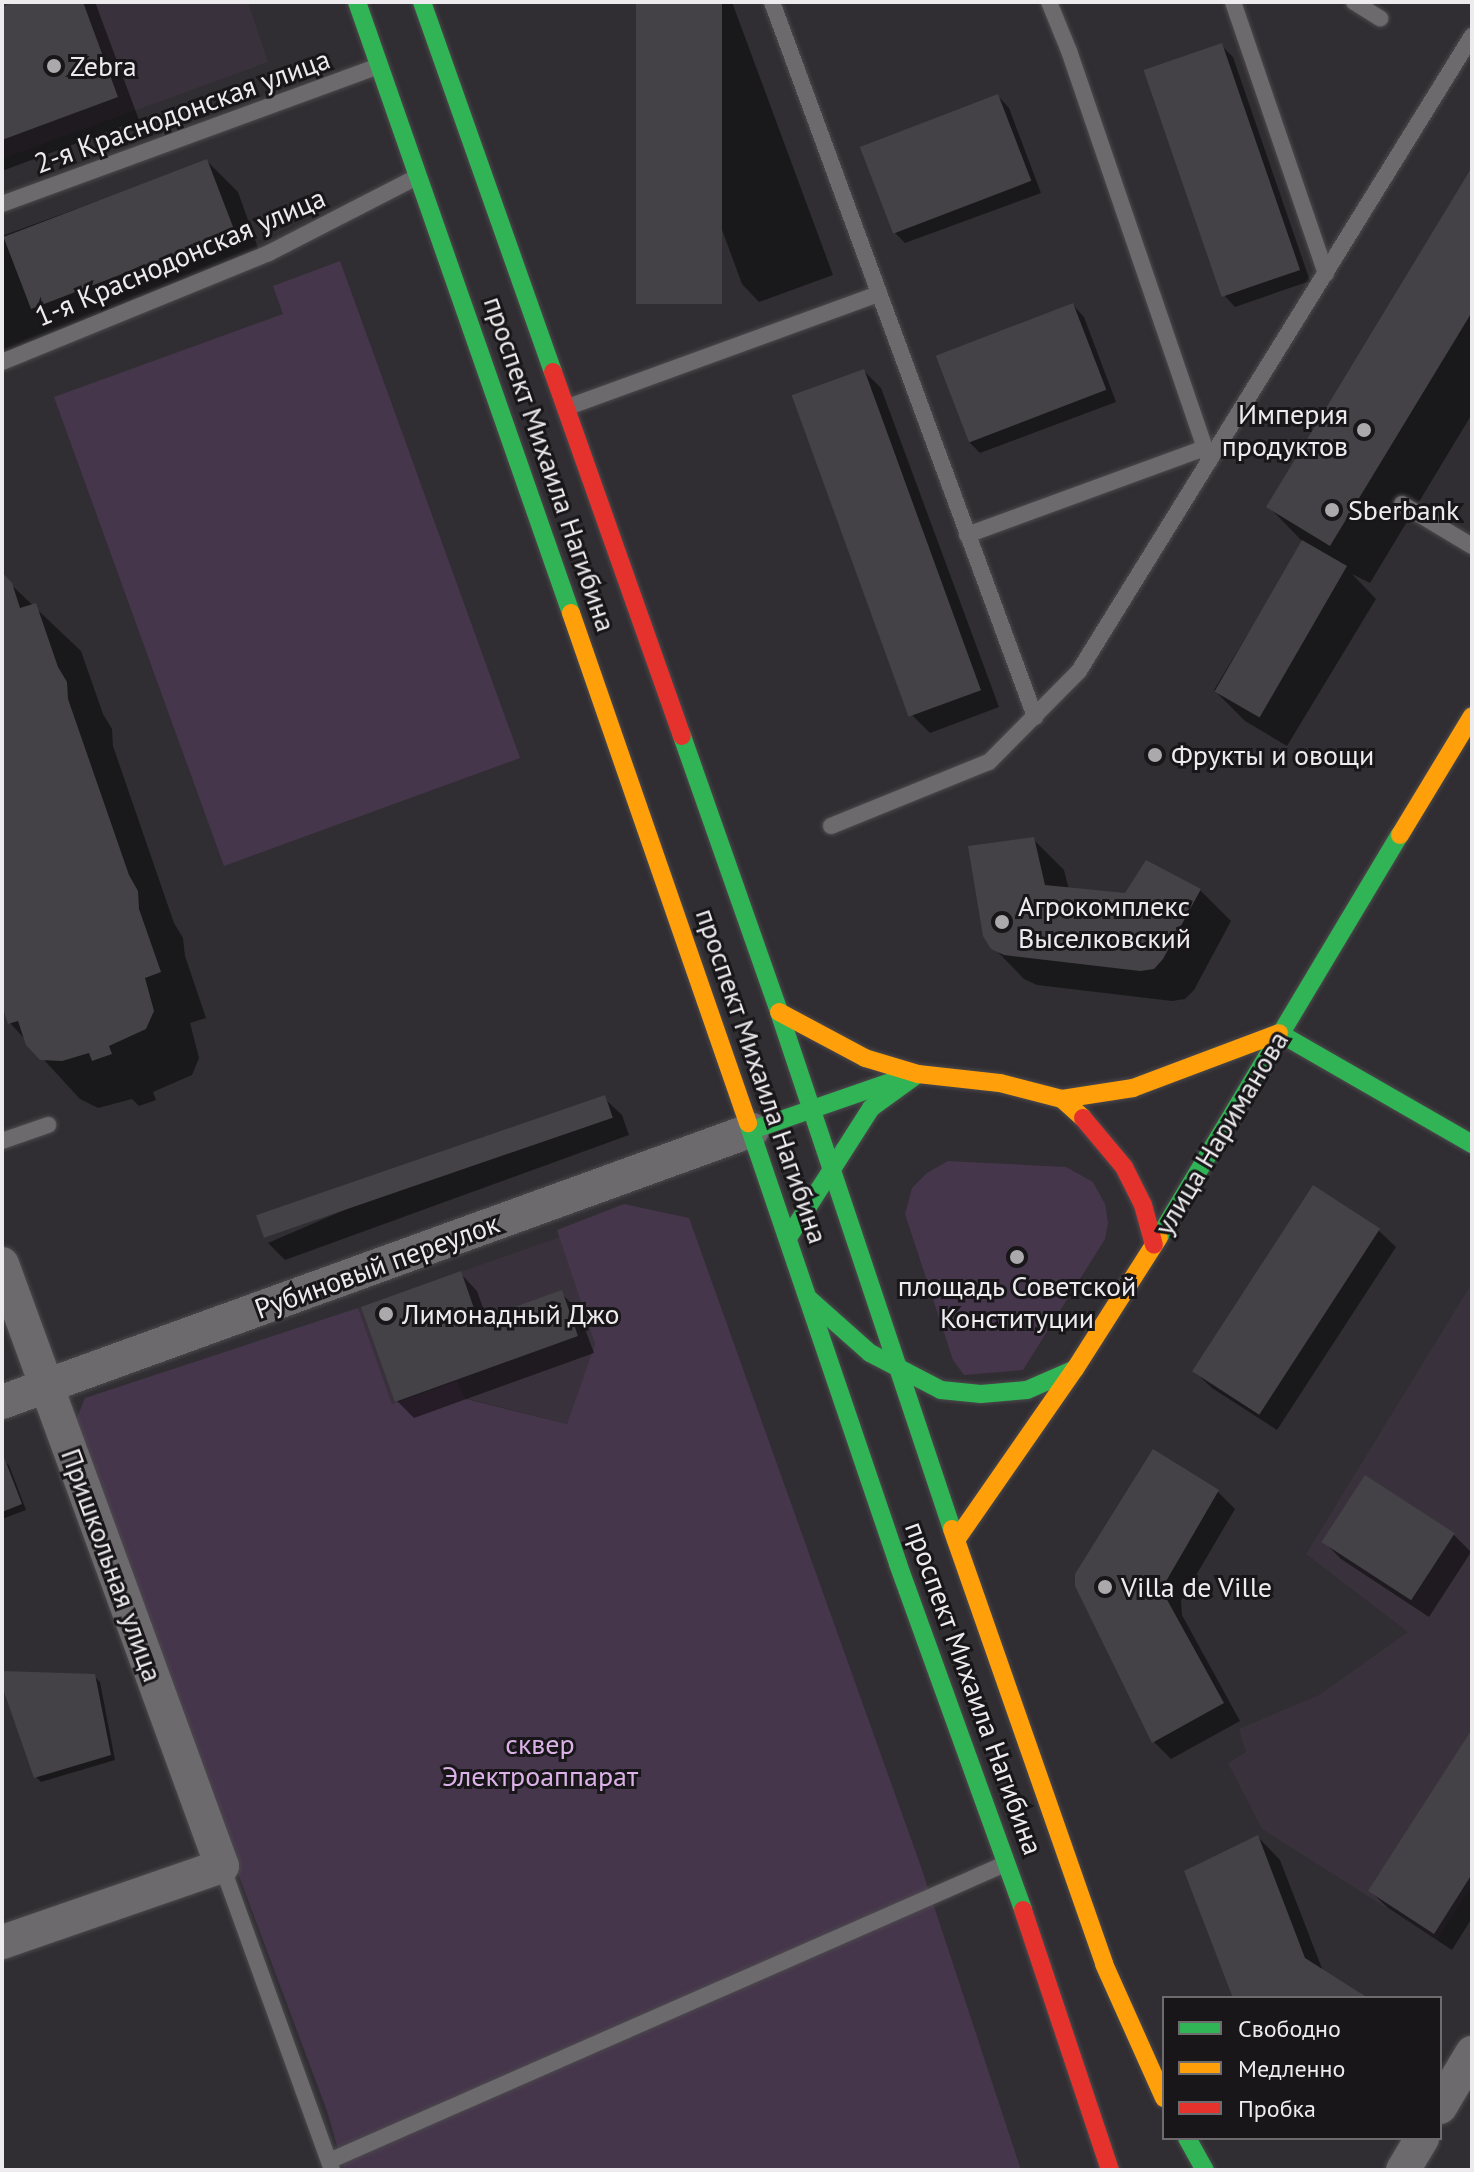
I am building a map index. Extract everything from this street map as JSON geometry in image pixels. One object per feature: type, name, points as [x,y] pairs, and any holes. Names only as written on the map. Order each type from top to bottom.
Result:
[{"type":"main road","name":"проспект Михаила Нагибина","points":[[357,2],[752,1130],[898,1564],[1007,1863],[1110,2170]]},
{"type":"main road","name":"проспект Михаила Нагибина","points":[[422,2],[779,1012],[956,1540],[1104,1964],[1162,2094]]},
{"type":"main road","name":"улица Нариманова","points":[[956,1540],[1075,1369],[1154,1245],[1472,716]]},
{"type":"main road","points":[[779,1012],[865,1058],[918,1074],[1000,1083],[1062,1099],[1133,1088],[1279,1033],[1472,1144]]},
{"type":"main road","points":[[752,1130],[810,1107],[918,1074]]},
{"type":"main road","points":[[788,1238],[830,1167],[871,1108],[918,1074]]},
{"type":"main road","points":[[1062,1099],[1093,1127],[1124,1167],[1143,1205],[1154,1245]]},
{"type":"main road","points":[[808,1298],[870,1353],[941,1390],[981,1394],[1027,1390],[1075,1369]]},
{"type":"main road","points":[[1188,2140],[1205,2170]]},
{"type":"street","name":"Рубиновый переулок","points":[[2,1402],[752,1130]]},
{"type":"street","name":"Пришкольная улица","points":[[2,1264],[222,1866]]},
{"type":"street","points":[[2,1942],[222,1866]]},
{"type":"street","points":[[1442,2104],[1472,2053]]},
{"type":"street","points":[[1403,2170],[1421,2140]]},
{"type":"lane","points":[[772,2],[1035,717]]},
{"type":"lane","points":[[1049,2],[1069,51],[1207,455]]},
{"type":"lane","points":[[1233,2],[1326,273]]},
{"type":"lane","points":[[1354,2],[1380,18]]},
{"type":"lane","points":[[831,826],[989,762],[1079,671],[1207,455],[1326,273],[1472,36]]},
{"type":"lane","name":"2-я Краснодонская улица","points":[[2,204],[380,66]]},
{"type":"lane","name":"1-я Краснодонская улица","points":[[2,362],[269,253],[420,176]]},
{"type":"lane","points":[[565,408],[879,294]]},
{"type":"lane","points":[[967,535],[1207,455]]},
{"type":"lane","points":[[1402,504],[1472,546]]},
{"type":"lane","points":[[2,1141],[48,1125]]},
{"type":"lane","points":[[222,1866],[330,2165],[1007,1863]]},
{"type":"shaded area","points":[[2,2],[248,2],[268,62],[2,159]]},
{"type":"shaded area","points":[[560,1237],[595,1344],[567,1424],[466,1398],[457,1381],[392,1404],[358,1308]]},
{"type":"shaded area","points":[[1472,1283],[1472,1892],[1468,1892],[1437,1940],[1262,1829],[1228,1763],[1246,1752],[1239,1729],[1319,1695],[1408,1632],[1306,1554]]},
{"type":"green space","points":[[340,261],[520,758],[224,866],[54,397],[283,314],[273,286]]},
{"type":"green space","points":[[948,1161],[1066,1167],[1093,1182],[1105,1204],[1108,1223],[1105,1239],[1023,1370],[964,1375],[953,1360],[905,1214],[912,1188],[927,1173]]},
{"type":"green space","name":"cквер Электроаппарат","points":[[624,1204],[689,1218],[920,1864],[1021,2170],[344,2170],[327,2111],[72,1430],[85,1398],[358,1308],[392,1404],[457,1381],[466,1399],[567,1424],[595,1344],[557,1230]]},
{"type":"building","name":"Zebra","points":[[15,2],[83,2],[118,97],[2,140],[2,7]]},
{"type":"building","points":[[636,2],[722,2],[722,304],[636,304]]},
{"type":"building","points":[[1222,43],[1300,270],[1222,297],[1144,70]]},
{"type":"building","points":[[998,94],[1031,181],[893,234],[860,147]]},
{"type":"building","points":[[207,159],[235,231],[31,309],[3,237]]},
{"type":"building","points":[[1472,167],[1472,312],[1330,546],[1266,507]]},
{"type":"building","points":[[1073,303],[1106,390],[969,443],[936,356]]},
{"type":"building","points":[[864,369],[981,690],[909,717],[792,395]]},
{"type":"building","points":[[1302,540],[1347,566],[1260,718],[1214,692]]},
{"type":"building","points":[[2,572],[12,583],[20,608],[36,603],[58,667],[67,682],[68,699],[129,875],[138,891],[139,909],[161,972],[145,978],[154,1011],[146,1029],[109,1046],[112,1054],[92,1061],[89,1053],[62,1061],[40,1060],[26,1045],[18,1021],[8,1024],[2,1005]]},
{"type":"building","points":[[1034,837],[1045,885],[1125,893],[1146,860],[1201,889],[1163,959],[1154,969],[1140,971],[1004,955],[991,949],[983,936],[968,846]]},
{"type":"building","points":[[605,1095],[613,1118],[264,1238],[256,1215]]},
{"type":"building","points":[[1313,1185],[1380,1229],[1259,1415],[1192,1371]]},
{"type":"building","name":"Лимонадный Джо","points":[[461,1271],[478,1320],[562,1290],[578,1336],[395,1402],[361,1307]]},
{"type":"building","points":[[1153,1449],[1219,1490],[1165,1583],[1165,1596],[1224,1703],[1152,1743],[1075,1586],[1075,1574]]},
{"type":"building","points":[[2,1452],[22,1504],[2,1512]]},
{"type":"building","points":[[1365,1475],[1455,1533],[1411,1600],[1321,1542]]},
{"type":"building","points":[[2,1671],[95,1674],[111,1755],[34,1778],[2,1686]]},
{"type":"building","points":[[1472,1729],[1472,1874],[1434,1934],[1368,1891]]},
{"type":"building","points":[[1258,1835],[1305,1958],[1365,1996],[1232,1996],[1184,1871]]},
{"type":"traffic: fast","points":[[357,2],[571,613]]},
{"type":"traffic: fast","points":[[422,2],[553,372]]},
{"type":"traffic: fast","points":[[682,736],[779,1012],[952,1529]]},
{"type":"traffic: fast","points":[[1159,1237],[1400,835]]},
{"type":"traffic: fast","points":[[1279,1033],[1472,1144]]},
{"type":"traffic: fast","points":[[788,1238],[871,1108],[918,1074]]},
{"type":"traffic: fast","points":[[752,1130],[896,1080]]},
{"type":"traffic: fast","points":[[748,1123],[898,1564],[1023,1910]]},
{"type":"traffic: fast","points":[[808,1298],[870,1353],[941,1390],[981,1394],[1027,1390],[1075,1369]]},
{"type":"traffic: fast","points":[[1188,2140],[1205,2170]]},
{"type":"traffic: slow","points":[[571,613],[748,1123]]},
{"type":"traffic: slow","points":[[1400,835],[1472,716]]},
{"type":"traffic: slow","points":[[779,1012],[865,1058],[918,1074],[1000,1083],[1062,1099],[1083,1118]]},
{"type":"traffic: slow","points":[[1062,1099],[1133,1088],[1279,1033]]},
{"type":"traffic: slow","points":[[956,1540],[1075,1369],[1159,1237]]},
{"type":"traffic: slow","points":[[952,1529],[1104,1964],[1162,2094]]},
{"type":"traffic: jam","points":[[553,372],[682,736]]},
{"type":"traffic: jam","points":[[1083,1118],[1124,1167],[1143,1205],[1154,1245]]},
{"type":"traffic: jam","points":[[1023,1910],[1110,2170]]},
{"type":"place","name":"Zebra","points":[[54,66]]},
{"type":"place","name":"Империя продуктов","points":[[1364,430]]},
{"type":"place","name":"Sberbank","points":[[1332,510]]},
{"type":"place","name":"Фрукты и овощи","points":[[1155,755]]},
{"type":"place","name":"Агрокомплекс Выселковский","points":[[1002,922]]},
{"type":"place","name":"площадь Советской Конституции","points":[[1017,1257]]},
{"type":"place","name":"Лимонадный Джо","points":[[386,1314]]},
{"type":"place","name":"Villa de Ville","points":[[1105,1587]]}]
